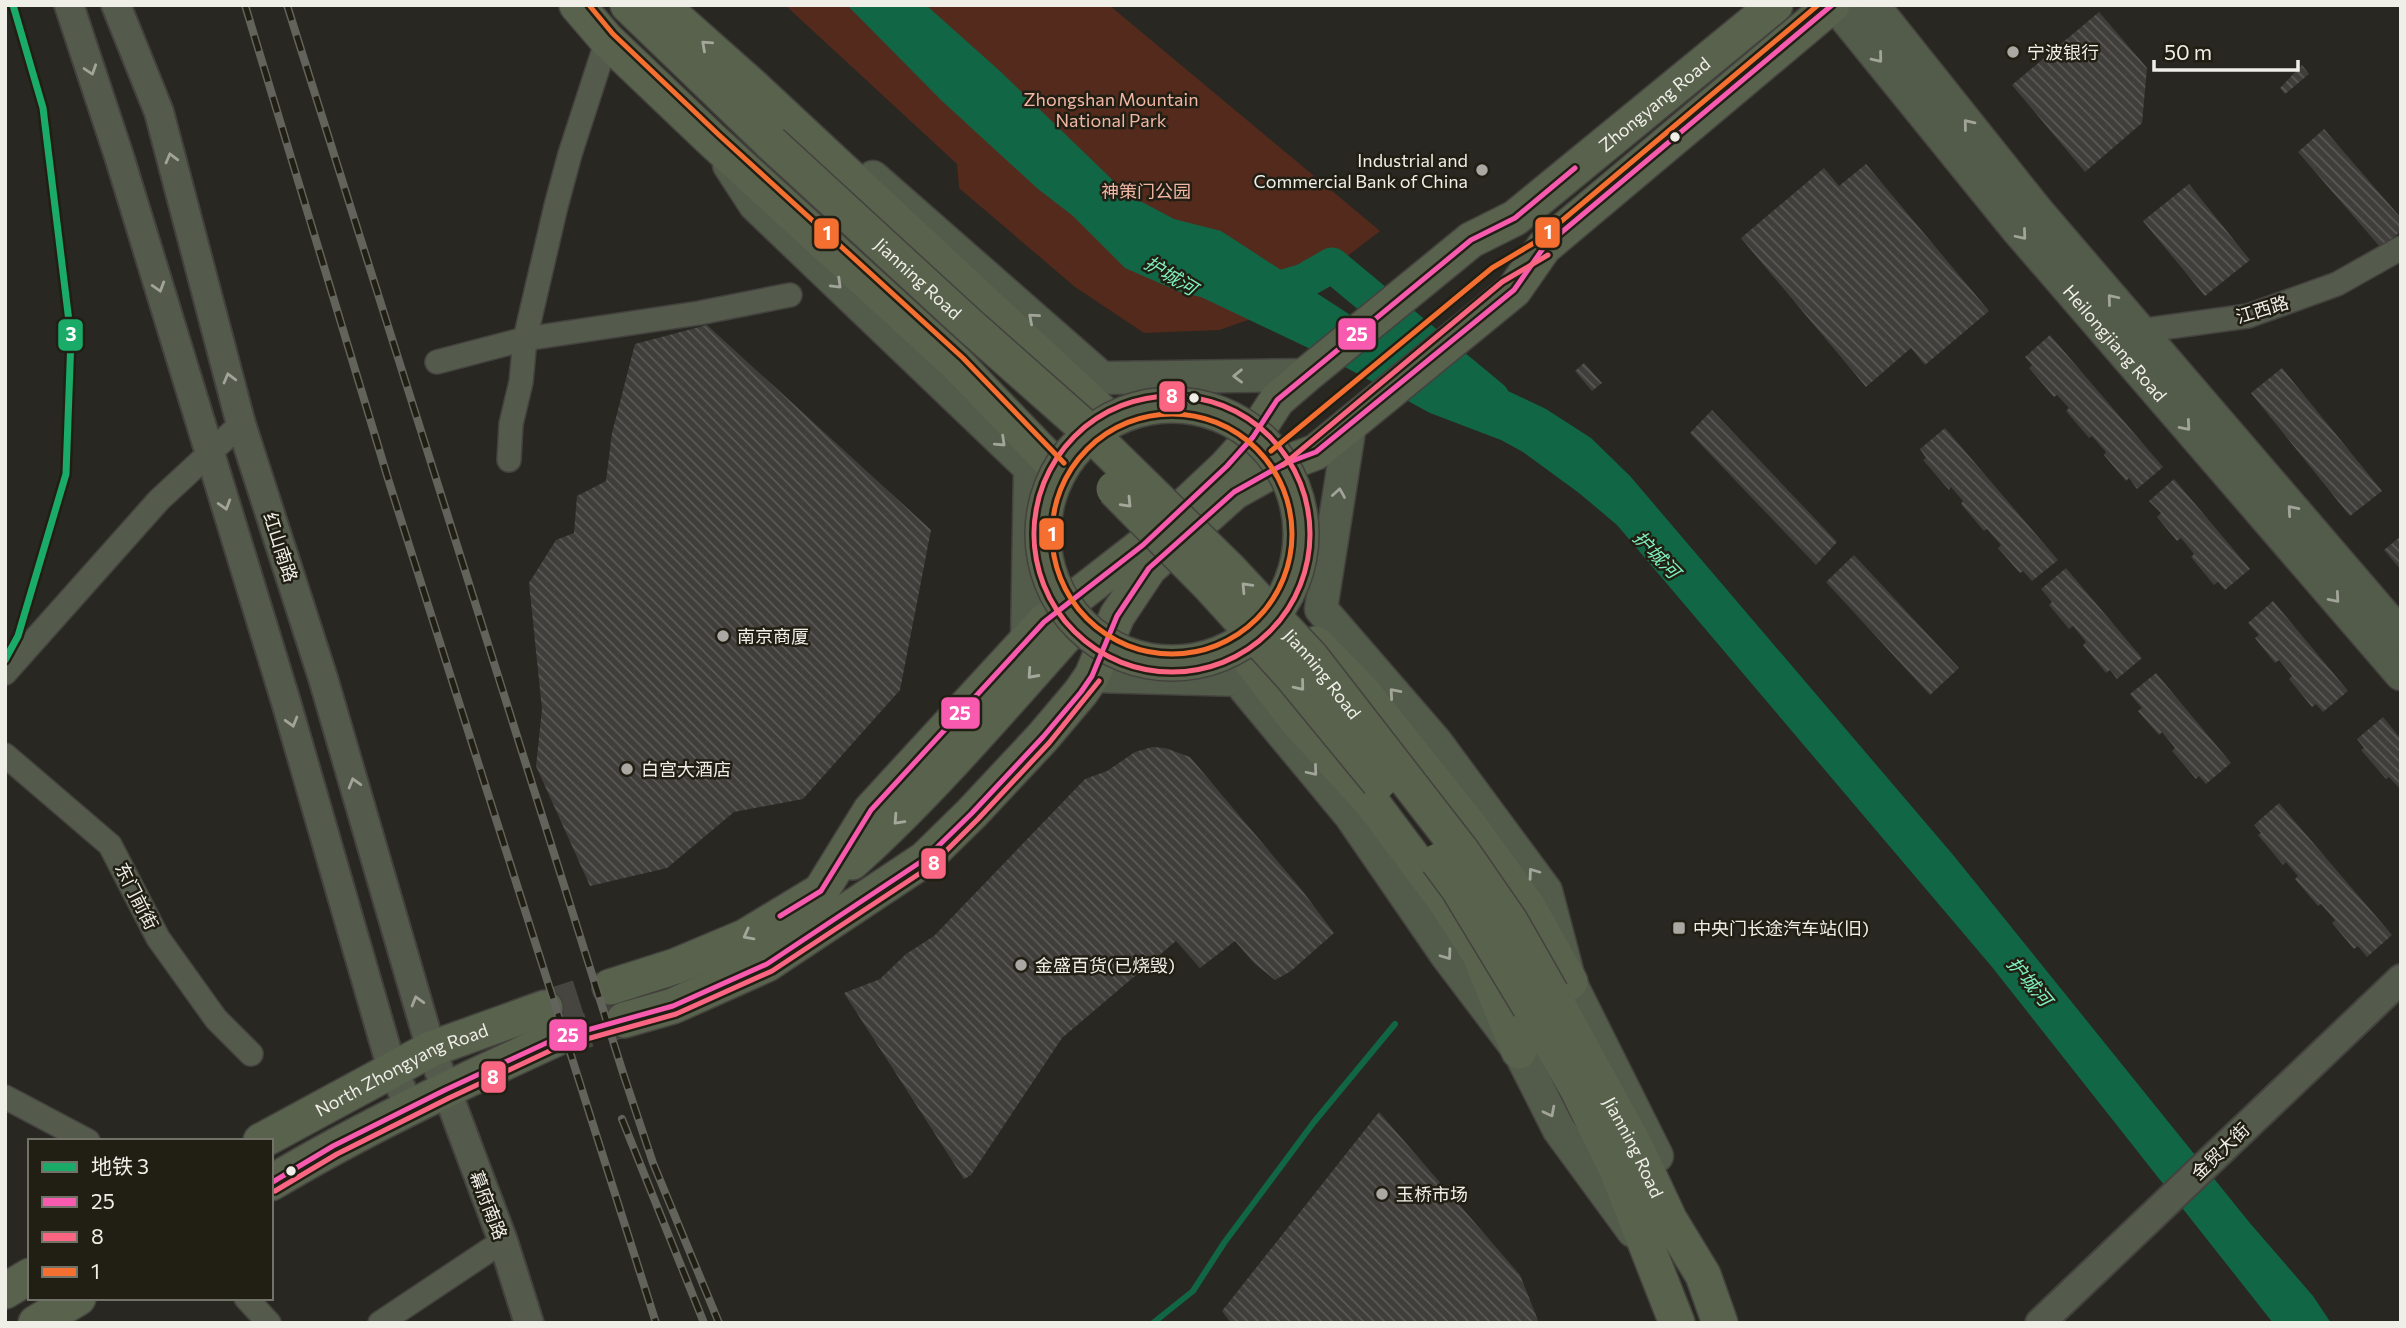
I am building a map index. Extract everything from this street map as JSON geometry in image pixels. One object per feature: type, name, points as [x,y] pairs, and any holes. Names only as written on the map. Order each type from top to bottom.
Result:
[{"type":"main road","points":[[661,5],[751,85],[1110,419]]},
{"type":"main road","name":"Zhongyang Road","points":[[1447,301],[1515,218],[1775,5]]},
{"type":"main road","points":[[832,901],[871,810],[1044,622],[1143,545],[1227,466],[1254,437],[1277,400],[1346,343],[1447,301],[1544,247],[1834,5]]},
{"type":"main road","name":"Heilongjiang Road","points":[[1834,5],[2016,228],[2129,340],[2401,635]]},
{"type":"main road","name":"Heilongjiang Road","points":[[1873,5],[2038,212],[2129,340],[2401,674]]},
{"type":"main road","points":[[603,14],[713,141],[957,364],[1058,470]]},
{"type":"main road","name":"Jianning Road","points":[[603,14],[771,143],[969,326],[1082,425],[1229,569],[1311,657],[1440,822],[1510,921],[1635,1146],[1669,1219],[1703,1275],[1720,1323]]},
{"type":"main road","points":[[751,85],[870,174],[1102,379],[1306,375]]},
{"type":"main road","points":[[713,141],[755,205],[1030,468],[1027,640]]},
{"type":"main road","points":[[610,987],[676,966],[925,859],[1043,737],[1098,660],[1117,616],[1149,568],[1234,492],[1275,469],[1316,452],[1390,392],[1447,301]]},
{"type":"main road","points":[[1269,449],[1447,301]]},
{"type":"main road","points":[[624,1020],[673,1006],[767,964],[832,901],[891,828],[956,780],[1098,660],[1136,658],[1171,664],[1206,659],[1239,645],[1262,628],[1280,606],[1296,571],[1302,532],[1295,493],[1269,449],[1228,417],[1189,405],[1148,406],[1110,419],[1080,441],[1058,470],[1044,508],[1043,549],[1054,589],[1098,660]]},
{"type":"main road","points":[[1350,425],[1321,608],[1436,742],[1546,891],[1551,994]]},
{"type":"main road","points":[[1280,606],[1362,691],[1469,825],[1528,907],[1551,994]]},
{"type":"main road","points":[[956,780],[1077,623]]},
{"type":"main road","points":[[1239,645],[1294,717],[1373,804],[1444,899],[1479,953],[1519,1051],[1559,1130],[1649,1251]]},
{"type":"main road","points":[[1098,660],[1238,680],[1350,815],[1447,956],[1519,1051]]},
{"type":"main road","name":"Jianning Road","points":[[1551,994],[1578,1090],[1617,1170],[1677,1323]]},
{"type":"main road","name":"North Zhongyang Road","points":[[265,1139],[431,1049],[550,1024],[445,1090],[333,1146],[273,1182]]},
{"type":"main road","points":[[5,1291],[28,1277]]},
{"type":"main road","points":[[36,1323],[75,1300]]},
{"type":"street","points":[[69,5],[123,169],[286,702],[392,1069],[410,1107]]},
{"type":"street","name":"红山南路","points":[[116,5],[159,112],[241,424],[323,678],[445,1090]]},
{"type":"street","points":[[509,460],[511,424],[521,382],[525,339],[603,14]]},
{"type":"street","name":"江西路","points":[[2129,340],[2248,316],[2337,284],[2401,248]]},
{"type":"street","points":[[437,362],[525,339],[699,313],[790,295]]},
{"type":"street","points":[[5,673],[159,500],[241,424]]},
{"type":"street","name":"东门前街","points":[[5,755],[110,845],[158,938],[216,1019],[251,1054]]},
{"type":"street","name":"金贸大街","points":[[2040,1323],[2401,979]]},
{"type":"street","name":"幕府南路","points":[[445,1090],[503,1241],[529,1323]]},
{"type":"street","points":[[5,1097],[84,1139]]},
{"type":"street","points":[[380,1323],[503,1241]]},
{"type":"street","points":[[249,1300],[269,1323]]},
{"type":"green space","name":"神策门公园","points":[[785,5],[1109,5],[1380,231],[1337,264],[1335,276],[1320,277],[1294,298],[1257,317],[1219,330],[1144,333],[1075,287],[959,188],[957,164]]},
{"type":"water","points":[[847,5],[926,5],[1001,72],[1127,194],[1174,219],[1221,231],[1358,320],[1546,409],[1591,438],[1630,476],[1954,856],[2249,1222],[2313,1296],[2331,1323],[2273,1323],[1992,967],[1617,525],[1579,493],[1523,452],[1501,440],[1430,413],[1321,354],[1201,297],[1180,292],[1125,268],[1073,216],[1038,189],[942,101]]},
{"type":"building","points":[[2099,12],[2147,68],[2142,123],[2085,172],[2012,85]]},
{"type":"building","points":[[2302,65],[2309,74],[2285,94],[2280,88]]},
{"type":"building","points":[[2324,129],[2401,218],[2401,231],[2381,248],[2298,152]]},
{"type":"building","points":[[1866,164],[1989,311],[1925,365],[1911,348],[1866,387],[1741,238],[1824,168],[1839,186]]},
{"type":"building","points":[[2189,184],[2250,260],[2205,296],[2143,221]]},
{"type":"building","name":"南京商厦","points":[[707,325],[931,530],[900,690],[803,799],[734,812],[667,868],[590,886],[536,766],[542,709],[529,583],[556,540],[574,533],[577,496],[606,481],[612,433],[635,344]]},
{"type":"building","points":[[2050,335],[2163,467],[2137,489],[2129,478],[2126,481],[2104,455],[2106,452],[2092,436],[2089,438],[2066,411],[2069,408],[2057,395],[2054,397],[2029,368],[2032,365],[2025,357]]},
{"type":"building","points":[[1584,363],[1602,383],[1592,391],[1575,371]]},
{"type":"building","points":[[2282,368],[2382,491],[2350,516],[2251,393]]},
{"type":"building","points":[[1712,410],[1837,542],[1816,565],[1690,433]]},
{"type":"building","points":[[1945,428],[2058,560],[2032,581],[2023,571],[2020,573],[1998,548],[2001,545],[1987,529],[1984,531],[1961,504],[1963,501],[1951,487],[1949,490],[1923,460],[1926,458],[1920,449]]},
{"type":"building","points":[[2174,479],[2250,569],[2225,590],[2218,582],[2214,585],[2191,557],[2194,554],[2181,538],[2177,541],[2157,517],[2161,513],[2149,501]]},
{"type":"building","points":[[2401,536],[2401,570],[2384,550]]},
{"type":"building","points":[[1854,555],[1959,668],[1930,695],[1826,582]]},
{"type":"building","points":[[2066,568],[2142,658],[2117,679],[2110,670],[2106,673],[2083,645],[2086,642],[2073,626],[2069,629],[2049,605],[2052,602],[2041,589]]},
{"type":"building","points":[[2273,601],[2348,691],[2323,712],[2316,704],[2312,707],[2289,679],[2292,676],[2279,660],[2275,663],[2255,638],[2259,635],[2248,623]]},
{"type":"building","points":[[2156,673],[2231,763],[2206,784],[2199,776],[2196,779],[2172,751],[2175,748],[2162,732],[2159,735],[2138,711],[2142,708],[2130,694]]},
{"type":"building","points":[[2383,717],[2401,739],[2401,790],[2389,777],[2386,779],[2361,750],[2364,748],[2357,739]]},
{"type":"building","name":"金盛百货(已烧毁)","points":[[1152,747],[1165,748],[1190,757],[1301,889],[1334,933],[1291,971],[1275,980],[1254,963],[1235,941],[1200,968],[1176,941],[1062,1038],[971,1175],[964,1179],[844,993],[880,979],[906,954],[934,936],[1085,779],[1107,771],[1135,752]]},
{"type":"building","points":[[2279,803],[2392,935],[2367,957],[2358,946],[2354,949],[2332,923],[2335,920],[2321,904],[2318,906],[2295,879],[2298,876],[2286,862],[2283,865],[2258,835],[2261,833],[2254,825]]},
{"type":"building","name":"玉桥市场","points":[[1379,1112],[1520,1275],[1539,1323],[1231,1323],[1222,1311]]},
{"type":"waterway","name":"护城河","points":[[1253,296],[1304,281],[1332,265],[1492,398]]},
{"type":"waterway","points":[[1153,1323],[1193,1291],[1224,1243],[1314,1122],[1395,1024]]},
{"type":"tunnel","points":[[545,1008],[610,987]]},
{"type":"tunnel","points":[[555,1039],[624,1020]]},
{"type":"railway","points":[[245,5],[389,482],[656,1323]]},
{"type":"railway","points":[[287,5],[624,1076],[653,1163],[719,1323]]},
{"type":"railway","points":[[622,1119],[704,1323]]},
{"type":"metro line","name":"3","points":[[5,660],[18,636],[66,474],[71,338],[43,108],[13,5]]},
{"type":"transit line","name":"1","points":[[589,5],[613,34],[719,135],[963,358],[1064,463]]},
{"type":"transit line","name":"1","points":[[1271,451],[1492,268],[1539,240],[1818,5]]},
{"type":"transit line","name":"25","points":[[273,1182],[333,1146],[555,1039],[673,1006],[767,964],[925,859],[1043,737],[1081,692],[1092,676],[1117,616],[1149,568],[1234,492],[1284,464],[1316,452],[1514,290],[1544,247],[1832,5]]},
{"type":"transit line","name":"25","points":[[780,916],[821,891],[871,810],[1044,622],[1143,545],[1227,466],[1253,437],[1277,400],[1471,240],[1515,218],[1575,168]]},
{"type":"transit line","name":"8","points":[[1283,465],[1502,282],[1548,255]]},
{"type":"transit line","name":"8","points":[[1172,396],[1199,399],[1225,407],[1248,420],[1269,437],[1286,458],[1299,481],[1307,507],[1310,534],[1307,561],[1299,587],[1286,610],[1269,631],[1248,648],[1225,661],[1199,669],[1172,672],[1145,669],[1119,661],[1096,648],[1075,631],[1058,610],[1045,587],[1037,561],[1034,534],[1037,507],[1045,481],[1058,458],[1075,437],[1096,420],[1119,407],[1145,399],[1172,396]]},
{"type":"transit line","name":"1","points":[[1160,414],[1184,414],[1229,428],[1257,449],[1272,467],[1283,488],[1290,511],[1292,534],[1290,557],[1283,580],[1272,601],[1257,619],[1229,640],[1207,649],[1184,654],[1160,654],[1115,640],[1096,627],[1079,610],[1066,591],[1057,569],[1052,546],[1052,522],[1066,477],[1079,458],[1096,441],[1115,428],[1137,419],[1160,414]]},
{"type":"transit line","name":"8","points":[[275,1191],[337,1154],[558,1047],[676,1014],[772,971],[931,866],[1049,743],[1099,681]]},
{"type":"place","name":"宁波银行","points":[[2013,52]]},
{"type":"place","name":"Industrial and Commercial Bank of China","points":[[1482,170]]},
{"type":"place","name":"南京商厦","points":[[723,636]]},
{"type":"place","name":"白宫大酒店","points":[[627,769]]},
{"type":"place","name":"中央门长途汽车站(旧)","points":[[1679,928]]},
{"type":"place","name":"金盛百货(已烧毁)","points":[[1021,965]]},
{"type":"place","name":"玉桥市场","points":[[1382,1194]]},
{"type":"park label","name":"Zhongshan Mountain National Park","points":[[1111,109]]}]
